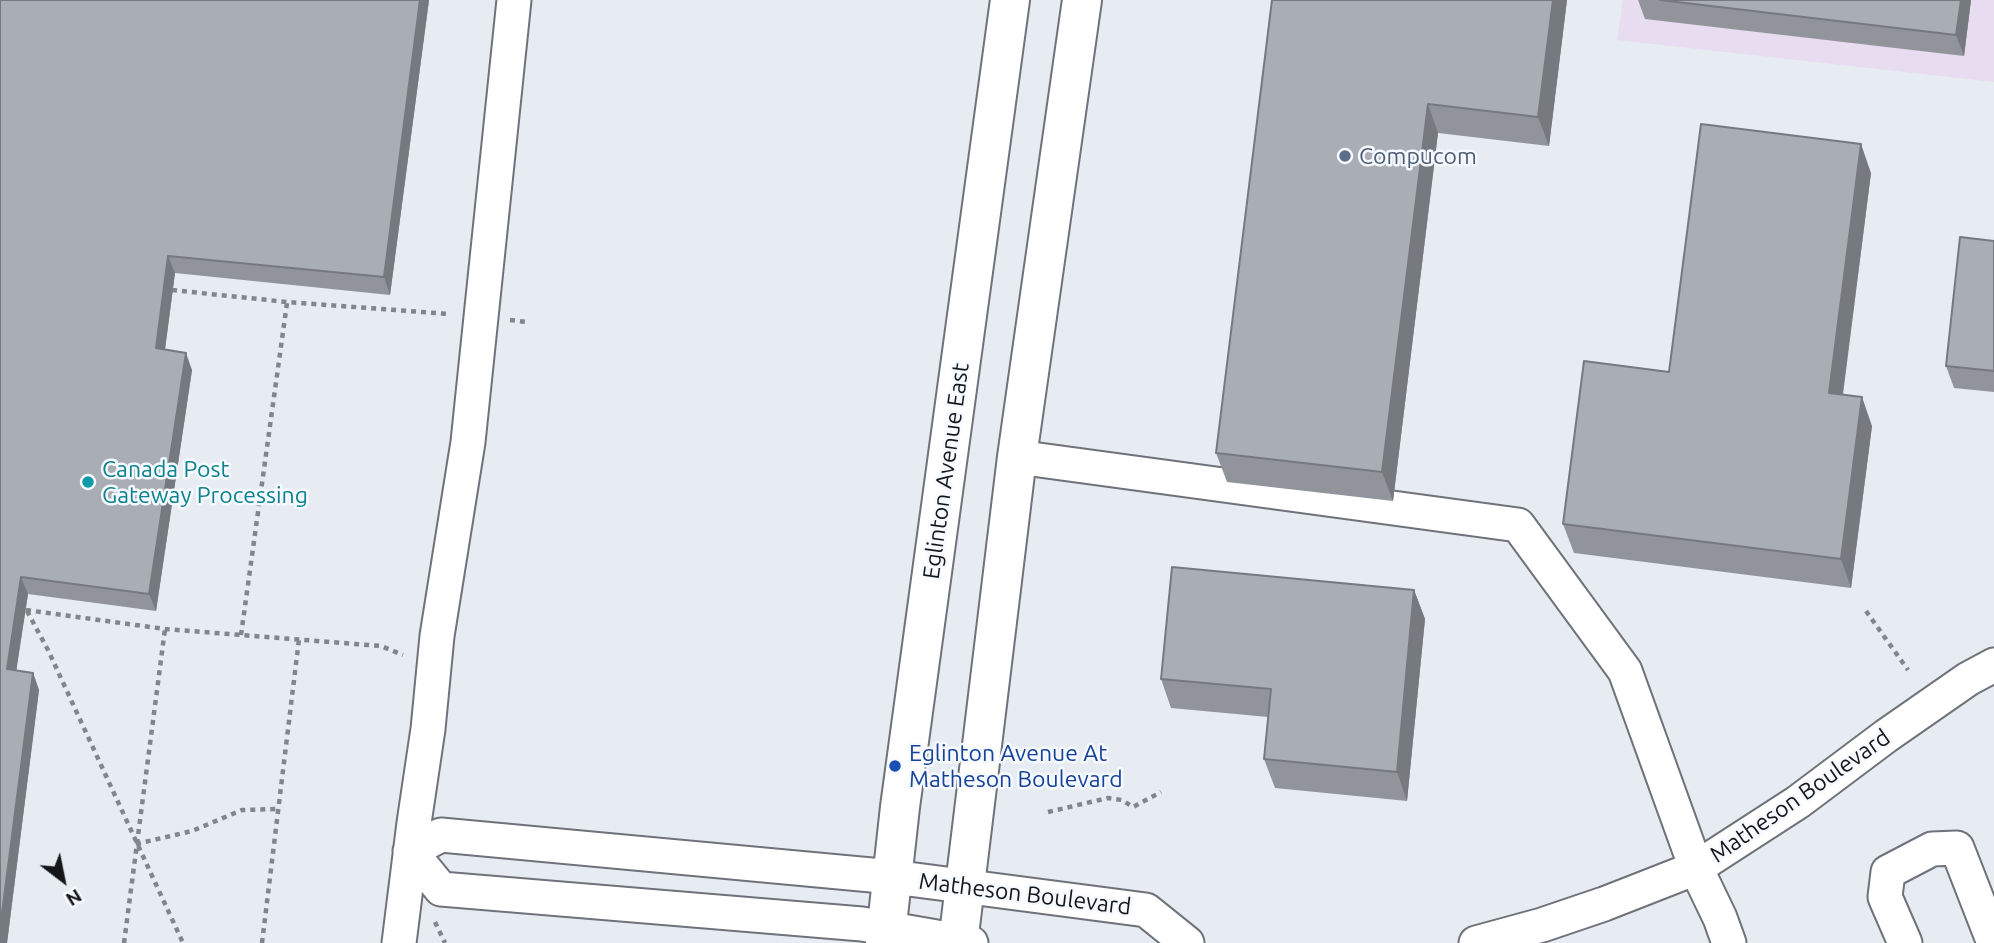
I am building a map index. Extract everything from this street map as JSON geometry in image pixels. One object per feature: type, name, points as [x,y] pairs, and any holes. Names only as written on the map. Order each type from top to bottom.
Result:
[{"type":"main road","name":"Eglinton Avenue East","points":[[886,936],[900,807],[1010,0]]},
{"type":"main road","points":[[962,942],[965,886],[1017,457],[1082,0]]},
{"type":"street","points":[[399,943],[428,729],[433,668],[468,442],[514,0]]},
{"type":"street","points":[[1017,457],[1518,525],[1625,671],[1696,868],[1729,943]]},
{"type":"street","name":"Matheson Boulevard","points":[[1476,943],[1604,904],[1696,868],[1798,802],[1968,679],[1994,665]]},
{"type":"street","name":"Matheson Boulevard","points":[[410,850],[441,835],[893,877],[1146,910],[1187,943]]},
{"type":"street","points":[[1905,943],[1885,897],[1888,872],[1932,849],[1957,848],[1994,943]]},
{"type":"street","points":[[410,850],[441,889],[862,924],[886,936],[962,942]]},
{"type":"path","points":[[172,290],[527,322]]},
{"type":"path","points":[[241,635],[287,302]]},
{"type":"path","points":[[183,943],[48,650],[26,610],[166,629],[382,646],[433,668]]},
{"type":"path","points":[[1866,611],[1908,670]]},
{"type":"path","points":[[124,943],[166,629]]},
{"type":"path","points":[[262,943],[299,639]]},
{"type":"path","points":[[1048,812],[1108,798],[1122,800],[1133,807],[1161,792]]},
{"type":"path","points":[[136,844],[192,831],[242,810],[278,809]]},
{"type":"path","points":[[435,922],[445,943]]},
{"type":"shaded area","points":[[1623,0],[1994,0],[1994,82],[1617,40]]},
{"type":"building","name":"Canada Post Gateway Processing","points":[[0,0],[420,0],[384,277],[168,256],[156,348],[186,353],[149,594],[21,577],[7,669],[33,673],[0,929]]},
{"type":"building","points":[[1272,0],[1553,0],[1538,117],[1428,104],[1382,472],[1216,453]]},
{"type":"building","points":[[1660,0],[1961,0],[1956,35]]},
{"type":"building","points":[[1701,124],[1861,144],[1829,393],[1862,397],[1841,559],[1563,524],[1584,361],[1669,372]]},
{"type":"building","points":[[1960,237],[1994,241],[1994,371],[1946,366]]},
{"type":"building","points":[[1172,567],[1414,590],[1397,772],[1264,759],[1271,689],[1161,679]]},
{"type":"place","name":"Compucom","points":[[1345,156]]},
{"type":"place","name":"Canada Post Gateway Processing","points":[[88,482]]},
{"type":"place","name":"Eglinton Avenue At Matheson Boulevard","points":[[895,766]]}]
